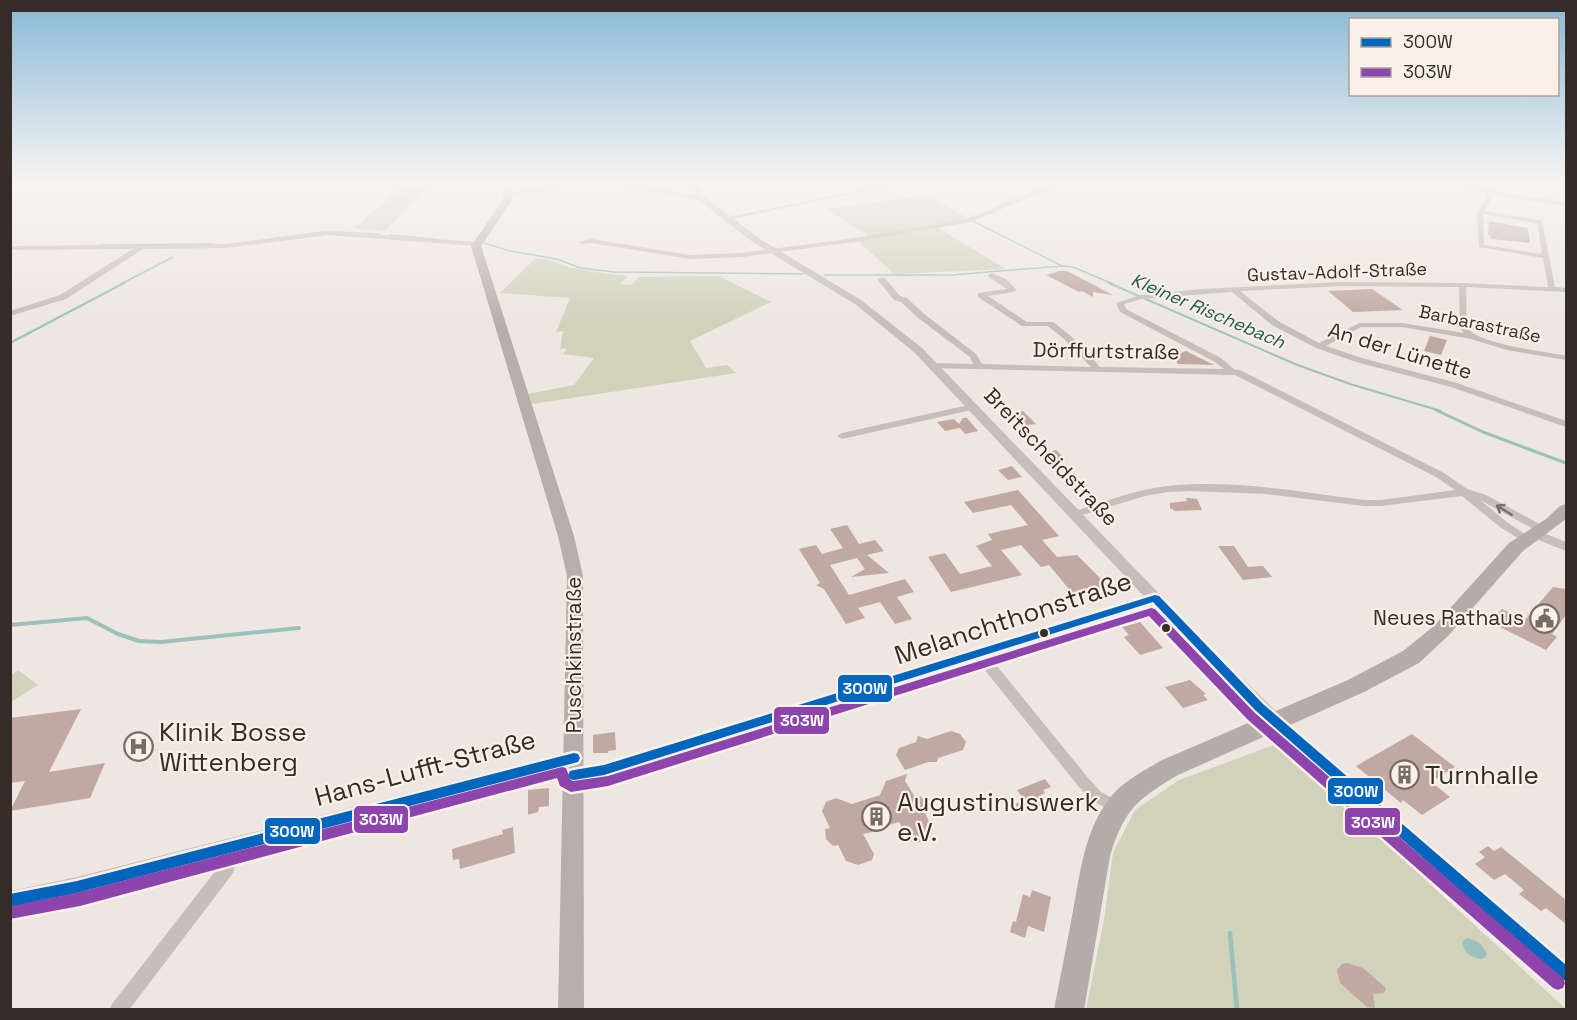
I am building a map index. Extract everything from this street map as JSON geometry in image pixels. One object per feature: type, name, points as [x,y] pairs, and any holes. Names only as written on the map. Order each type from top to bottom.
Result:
[{"type":"main road","points":[[477,243],[485,231]]},
{"type":"main road","name":"Puschkinstraße","points":[[477,243],[572,562],[576,606],[571,1010]]},
{"type":"main road","points":[[1069,1010],[1097,856],[1105,831],[1117,808],[1134,790],[1161,772],[1363,683],[1416,654],[1441,631],[1516,547],[1566,510]]},
{"type":"street","name":"Breitscheidstraße","points":[[744,231],[772,251],[858,302],[903,336],[1275,721]]},
{"type":"street","points":[[581,242],[592,241],[680,256],[708,258],[909,231]]},
{"type":"street","points":[[1481,231],[1481,246],[1547,257]]},
{"type":"street","points":[[1542,231],[1552,289]]},
{"type":"street","points":[[10,248],[226,246],[328,233],[477,243]]},
{"type":"street","points":[[10,315],[63,297],[144,246]]},
{"type":"street","points":[[992,275],[1003,281],[1013,291],[981,295],[1027,324],[1050,324],[1068,338],[1098,368]]},
{"type":"street","points":[[881,279],[897,298],[904,300],[973,356],[978,365]]},
{"type":"street","name":"Gustav-Adolf-Straße","points":[[1232,372],[1218,360],[1119,306],[1123,302],[1145,297],[1365,283],[1566,290]]},
{"type":"street","points":[[1461,285],[1464,328],[1472,337]]},
{"type":"street","name":"An der Lünette","points":[[1234,290],[1275,323],[1320,346],[1359,360],[1454,385],[1566,424]]},
{"type":"street","name":"Barbarastraße","points":[[1320,346],[1354,326],[1368,324],[1409,326],[1472,337],[1507,348],[1566,358]]},
{"type":"street","name":"Dörffurtstraße","points":[[933,366],[978,365],[1232,372]]},
{"type":"street","points":[[1232,372],[1248,376],[1422,466],[1465,492],[1482,497],[1535,535]]},
{"type":"street","points":[[842,436],[973,407]]},
{"type":"street","points":[[1075,514],[1158,491],[1177,489],[1230,490],[1364,503],[1381,503],[1465,492]]},
{"type":"street","points":[[1465,492],[1499,523],[1566,547]]},
{"type":"street","name":"Melanchthonstraße","points":[[574,767],[604,770],[1155,598]]},
{"type":"street","points":[[979,654],[1084,783],[1096,796],[1117,808]]},
{"type":"street","points":[[1275,721],[1566,974]]},
{"type":"street","name":"Hans-Lufft-Straße","points":[[10,901],[77,887],[537,766],[574,767]]},
{"type":"street","points":[[118,1010],[227,868],[232,847]]},
{"type":"green space","points":[[860,231],[942,231],[1006,269],[894,274],[858,241],[867,235]]},
{"type":"green space","points":[[536,258],[576,269],[628,276],[620,284],[632,285],[639,277],[719,276],[771,302],[690,341],[706,368],[727,365],[736,373],[532,404],[528,394],[574,385],[594,358],[563,354],[567,348],[560,349],[563,331],[556,332],[570,298],[500,293]]},
{"type":"green space","points":[[18,670],[38,685],[11,702],[11,675]]},
{"type":"green space","points":[[1277,744],[1566,1009],[1086,1010],[1104,920],[1113,853],[1135,810],[1179,780]]},
{"type":"water","points":[[1466,938],[1476,941],[1484,948],[1487,955],[1483,959],[1475,958],[1465,950],[1462,942]]},
{"type":"building","points":[[1488,231],[1528,231],[1530,243],[1491,239]]},
{"type":"building","points":[[1067,271],[1113,295],[1093,292],[1093,297],[1046,275]]},
{"type":"building","points":[[1372,289],[1403,310],[1353,312],[1328,291]]},
{"type":"building","points":[[1430,336],[1447,340],[1441,355],[1424,351]]},
{"type":"building","points":[[1186,351],[1214,365],[1178,364],[1173,356]]},
{"type":"building","points":[[1023,411],[1036,424],[1020,426],[1008,414]]},
{"type":"building","points":[[963,418],[967,418],[978,431],[965,434],[960,428],[945,431],[937,422],[954,419],[959,424]]},
{"type":"building","points":[[1056,450],[1066,460],[1051,463],[1041,454]]},
{"type":"building","points":[[1012,466],[1022,477],[1008,480],[998,470]]},
{"type":"building","points":[[1018,490],[1059,536],[1042,540],[1057,557],[1077,555],[1103,581],[1101,581],[1106,587],[1074,595],[1049,565],[1041,567],[1021,545],[1001,550],[1022,575],[951,592],[928,557],[945,553],[960,574],[992,566],[976,546],[992,540],[988,534],[1028,525],[1011,505],[973,513],[964,502]]},
{"type":"building","points":[[1186,498],[1197,499],[1202,510],[1175,511],[1170,508],[1170,503],[1187,501]]},
{"type":"building","points":[[847,525],[859,544],[875,540],[884,551],[867,555],[889,573],[851,577],[865,569],[857,558],[830,565],[849,595],[905,579],[914,592],[897,597],[912,619],[895,624],[880,602],[858,608],[865,618],[846,624],[824,589],[816,585],[820,583],[799,549],[816,545],[822,554],[843,548],[830,529]]},
{"type":"building","points":[[1218,546],[1234,546],[1248,567],[1263,566],[1272,577],[1243,580]]},
{"type":"building","name":"Neues Rathaus","points":[[1553,587],[1566,589],[1566,615],[1552,634],[1557,637],[1546,650],[1490,622],[1502,609],[1525,620]]},
{"type":"building","points":[[1140,622],[1163,648],[1140,655],[1124,637],[1129,635],[1122,627]]},
{"type":"building","points":[[1190,680],[1206,694],[1203,695],[1208,700],[1183,708],[1165,687]]},
{"type":"building","name":"Klinik Bosse Wittenberg","points":[[81,709],[49,772],[105,763],[90,798],[10,811],[25,781],[10,783],[10,718]]},
{"type":"building","name":"Augustinuswerk e.V.","points":[[951,731],[960,734],[966,742],[963,750],[938,758],[937,762],[928,762],[905,770],[896,755],[899,748],[916,742],[918,736],[927,739]]},
{"type":"building","points":[[615,732],[616,750],[608,751],[608,753],[593,753],[593,735]]},
{"type":"building","name":"Turnhalle","points":[[1412,734],[1455,767],[1431,782],[1450,797],[1422,815],[1403,800],[1401,803],[1356,766]]},
{"type":"building","name":"Augustinuswerk e.V.","points":[[907,774],[905,781],[915,797],[920,796],[927,803],[929,812],[925,813],[933,829],[930,839],[916,843],[910,841],[899,822],[881,830],[863,834],[874,854],[872,860],[858,865],[846,861],[838,845],[833,846],[826,839],[825,829],[830,828],[822,811],[826,802],[836,798],[852,804],[880,795],[886,781]]},
{"type":"building","points":[[1045,779],[1051,787],[1043,790],[1045,793],[1041,795],[1038,806],[1020,812],[1015,804],[1024,800],[1017,790]]},
{"type":"building","points":[[549,788],[549,806],[539,807],[538,812],[528,815],[528,790]]},
{"type":"building","points":[[513,827],[515,853],[460,869],[459,859],[453,860],[452,849],[503,834],[502,830]]},
{"type":"building","points":[[1488,846],[1494,851],[1501,847],[1566,900],[1566,924],[1546,908],[1541,911],[1519,894],[1524,890],[1505,874],[1494,880],[1475,864],[1485,857],[1479,852]]},
{"type":"building","points":[[1032,890],[1051,897],[1044,932],[1028,926],[1025,938],[1010,932],[1013,921],[1016,922],[1023,894],[1030,897]]},
{"type":"building","points":[[1347,963],[1363,968],[1386,988],[1384,993],[1373,994],[1375,1008],[1367,1007],[1340,983],[1337,970],[1342,964]]},
{"type":"waterway","points":[[992,231],[1062,266]]},
{"type":"waterway","name":"Kleiner Rischebach","points":[[270,239],[323,232]]},
{"type":"waterway","name":"Kleiner Rischebach","points":[[335,232],[380,234]]},
{"type":"waterway","name":"Kleiner Rischebach","points":[[390,235],[433,239]]},
{"type":"waterway","name":"Kleiner Rischebach","points":[[484,243],[510,251],[557,259],[580,268],[614,272],[803,274]]},
{"type":"waterway","name":"Kleiner Rischebach","points":[[99,245],[213,244]]},
{"type":"waterway","points":[[121,284],[173,257]]},
{"type":"waterway","name":"Kleiner Rischebach","points":[[825,275],[951,275],[1063,266],[1073,267],[1113,284]]},
{"type":"waterway","points":[[10,343],[124,283]]},
{"type":"waterway","name":"Kleiner Rischebach","points":[[1109,283],[1295,364],[1350,384],[1441,411]]},
{"type":"waterway","name":"Kleiner Rischebach","points":[[1436,410],[1483,432],[1566,463]]},
{"type":"waterway","points":[[10,625],[87,618],[118,634],[139,641],[161,642],[299,628]]},
{"type":"waterway","points":[[1230,933],[1237,1010]]},
{"type":"transit line","name":"300W","points":[[1155,598],[1259,707],[1566,974]]},
{"type":"transit line","name":"300W","points":[[574,775],[604,770],[1155,598]]},
{"type":"transit line","name":"303W","points":[[12,913],[80,899],[562,772],[564,782],[571,787],[608,781],[1151,612],[1251,716],[1558,983]]},
{"type":"transit line","name":"300W","points":[[10,901],[77,887],[574,758]]},
{"type":"place","name":"Neues Rathaus","points":[[1545,618]]},
{"type":"place","name":"Klinik Bosse Wittenberg","points":[[138,747]]},
{"type":"place","name":"Turnhalle","points":[[1404,775]]},
{"type":"place","name":"Augustinuswerk e.V.","points":[[876,817]]}]
